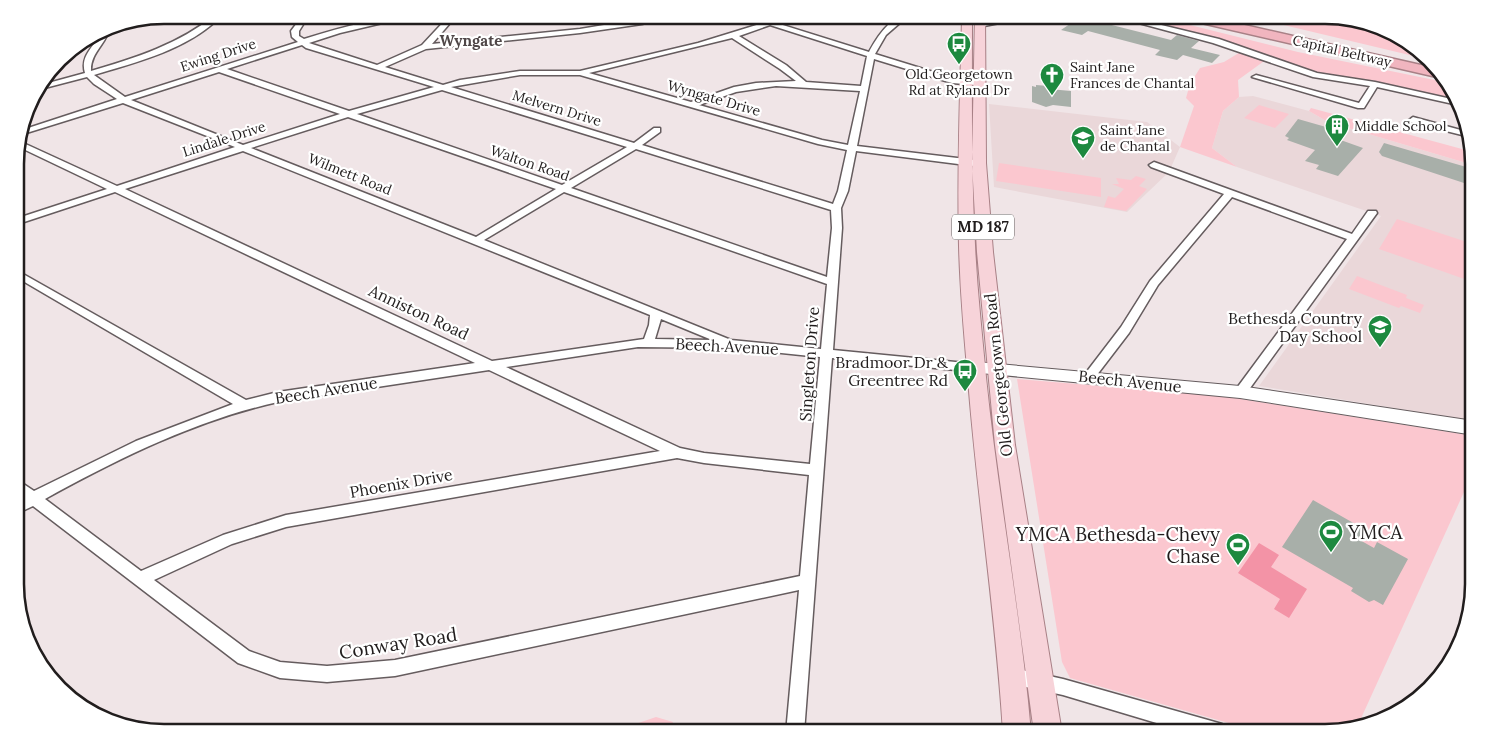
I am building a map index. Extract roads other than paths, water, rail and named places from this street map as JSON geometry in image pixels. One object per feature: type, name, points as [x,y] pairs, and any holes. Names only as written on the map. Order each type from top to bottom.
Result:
[{"type":"highway","points":[[1222,24],[1283,34]]},
{"type":"highway","name":"Capital Beltway","points":[[1231,24],[1420,62]]},
{"type":"highway","name":"Capital Beltway","points":[[1247,24],[1430,71]]},
{"type":"highway","points":[[1251,24],[1283,34]]},
{"type":"main road","name":"Old Georgetown Road","points":[[969,24],[973,83]]},
{"type":"main road","name":"Old Georgetown Road","points":[[979,24],[973,83],[972,162],[985,252],[986,368],[997,560],[1013,676],[1016,724]]},
{"type":"main road","name":"Old Georgetown Road","points":[[986,368],[1005,445],[1047,724]]},
{"type":"street","points":[[48,85],[129,61],[178,42],[209,24]]},
{"type":"street","points":[[299,24],[294,31],[296,37],[303,42]]},
{"type":"street","name":"Ewing Drive","points":[[28,131],[303,42],[367,24]]},
{"type":"street","points":[[425,47],[446,24]]},
{"type":"street","points":[[378,67],[425,47],[491,39],[579,32],[631,24]]},
{"type":"street","points":[[580,73],[735,37],[768,24]]},
{"type":"street","points":[[773,24],[955,81],[973,83]]},
{"type":"street","name":"Singleton Drive","points":[[795,724],[827,354],[831,282],[837,228],[836,208],[843,191],[872,55],[883,34],[895,24]]},
{"type":"street","points":[[1148,24],[1216,41],[1316,75],[1375,84],[1451,102]]},
{"type":"street","points":[[735,37],[783,67],[803,83]]},
{"type":"street","points":[[88,73],[85,67],[86,60],[103,38]]},
{"type":"street","name":"Melvern Drive","points":[[303,42],[309,46],[836,208]]},
{"type":"street","name":"Walton Road","points":[[219,69],[831,282]]},
{"type":"street","name":"Wilmett Road","points":[[88,73],[91,78],[124,100],[732,344]]},
{"type":"street","name":"Wyngate Drive","points":[[443,87],[501,75],[580,73],[821,142],[852,149],[972,162]]},
{"type":"street","points":[[1305,91],[1316,75]]},
{"type":"street","points":[[1256,77],[1361,106],[1375,84]]},
{"type":"street","points":[[691,105],[712,95],[736,88],[763,84],[803,83],[866,89]]},
{"type":"street","name":"Lindale Drive","points":[[24,219],[349,114],[443,87]]},
{"type":"street","points":[[1413,120],[1461,133]]},
{"type":"street","points":[[1458,132],[1460,128]]},
{"type":"street","points":[[476,241],[565,189],[635,146],[657,130]]},
{"type":"street","name":"Anniston Road","points":[[25,146],[677,453],[704,458],[817,470]]},
{"type":"street","points":[[1154,165],[1354,238]]},
{"type":"street","points":[[1089,377],[1126,330],[1154,283],[1230,193]]},
{"type":"street","points":[[1240,392],[1372,213]]},
{"type":"street","points":[[24,278],[243,404]]},
{"type":"street","points":[[648,343],[655,325],[656,313]]},
{"type":"street","name":"Beech Avenue","points":[[24,503],[142,444],[243,404],[491,364],[648,343],[732,344],[1240,392],[1465,427]]},
{"type":"street","name":"Phoenix Drive","points":[[139,579],[228,539],[286,521],[677,453]]},
{"type":"street","name":"Conway Road","points":[[24,491],[244,657],[280,670],[327,674],[395,668],[808,581]]},
{"type":"street","points":[[1013,676],[1042,682],[1190,724]]},
{"type":"place","name":"Old Georgetown Rd at Ryland Dr","points":[[959,65]]},
{"type":"place","name":"Saint Jane Frances de Chantal","points":[[1052,96]]},
{"type":"place","name":"Middle School","points":[[1337,147]]},
{"type":"place","name":"Saint Jane de Chantal","points":[[1083,159]]},
{"type":"place","name":"Bethesda Country Day School","points":[[1380,348]]},
{"type":"place","name":"Bradmoor Dr & Greentree Rd","points":[[965,392]]},
{"type":"place","name":"YMCA","points":[[1331,553]]},
{"type":"place","name":"YMCA Bethesda-Chevy Chase","points":[[1238,566]]},
{"type":"district","name":"Wyngate","points":[[471,41]]}]
